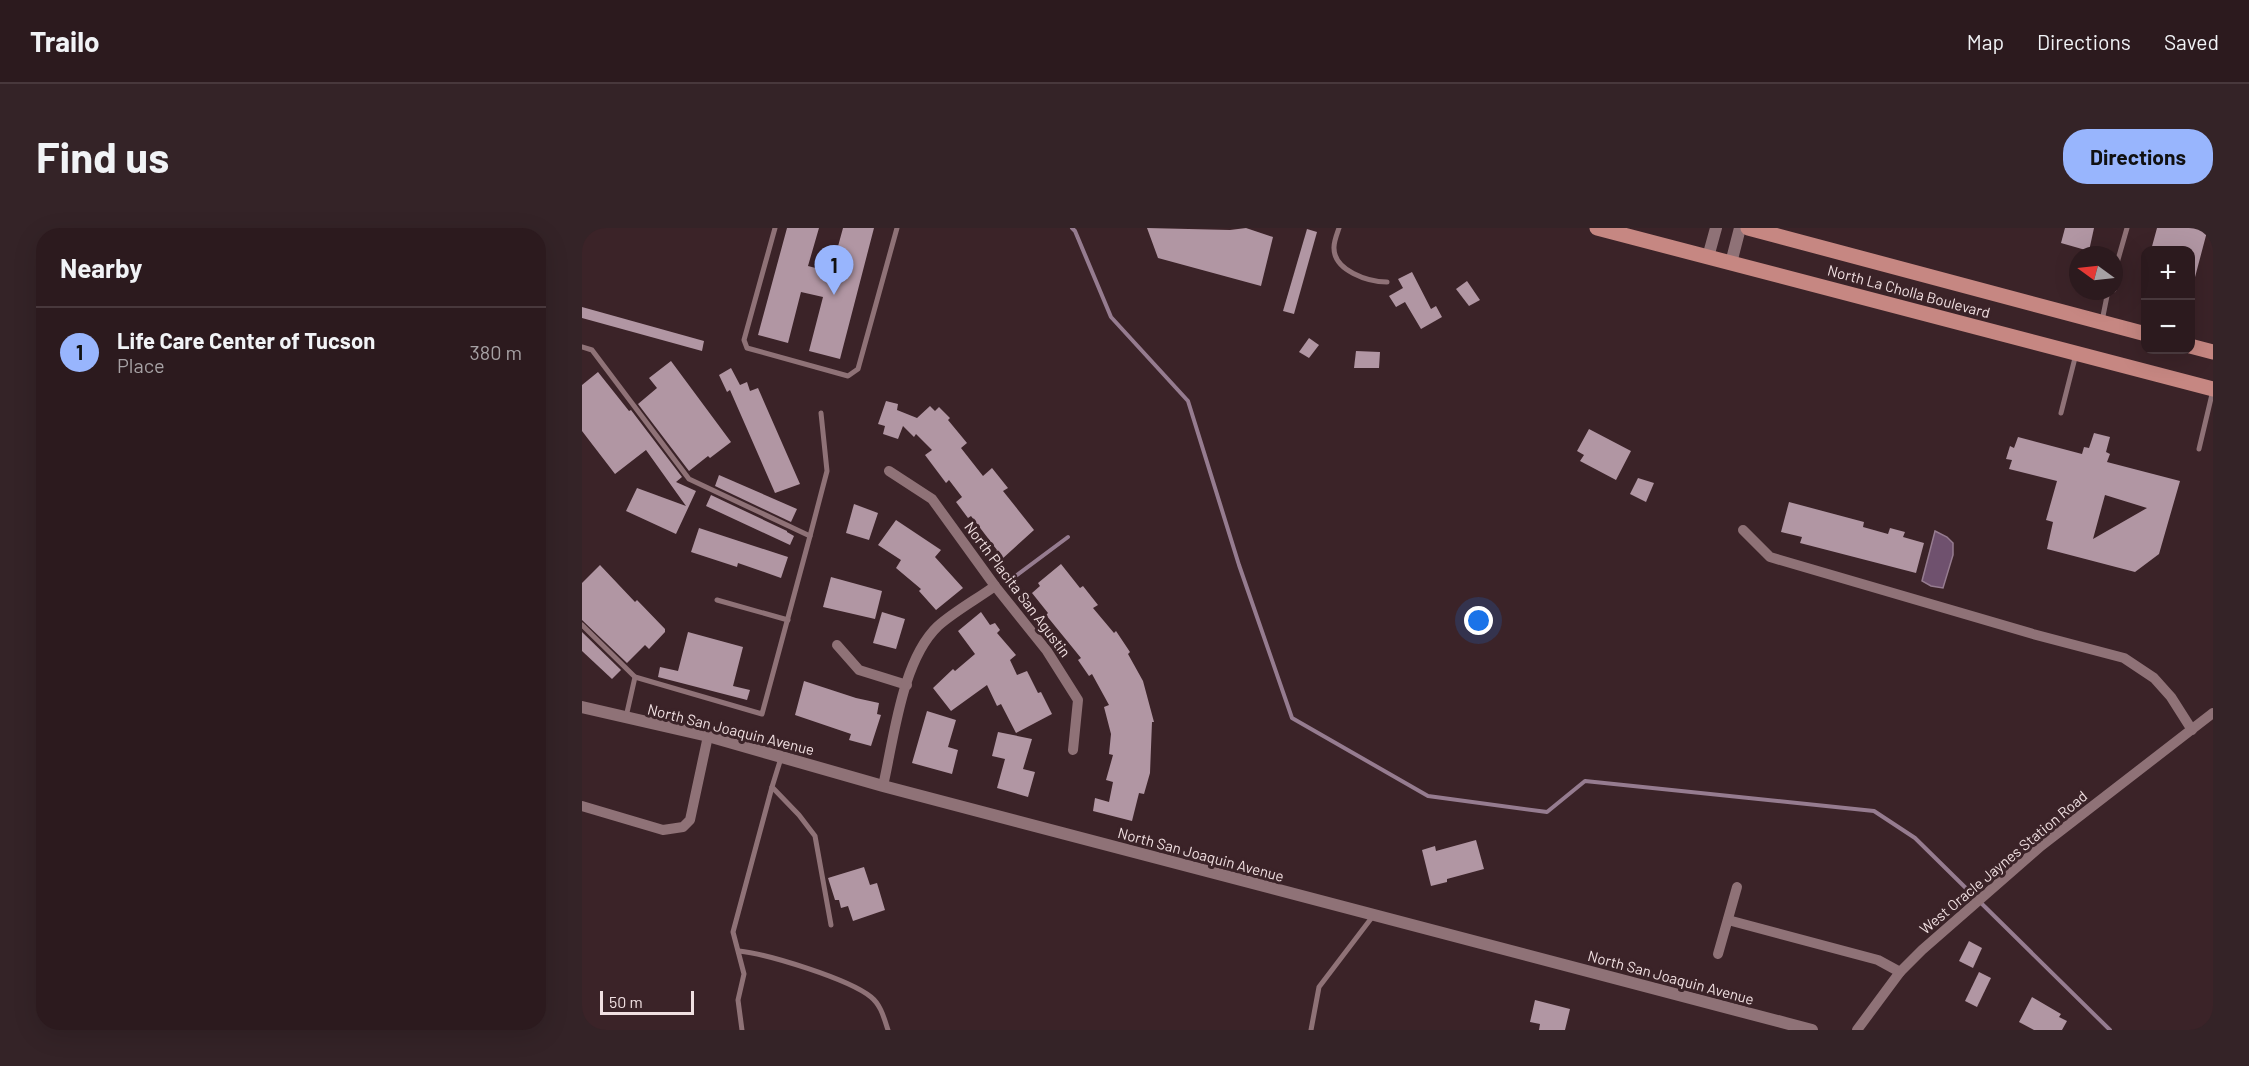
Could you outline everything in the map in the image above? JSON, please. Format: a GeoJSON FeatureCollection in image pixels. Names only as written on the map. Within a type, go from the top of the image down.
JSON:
{"type":"FeatureCollection","features":[{"type":"Feature","properties":{"kind":"main road","name":"North La Cholla Boulevard"},"geometry":{"type":"LineString","coordinates":[[1597,228],[2213,390]]}},
{"type":"Feature","properties":{"kind":"main road","name":"North La Cholla Boulevard"},"geometry":{"type":"LineString","coordinates":[[1748,228],[2141,333]]}},
{"type":"Feature","properties":{"kind":"main road"},"geometry":{"type":"LineString","coordinates":[[2195,347],[2213,352]]}},
{"type":"Feature","properties":{"kind":"street"},"geometry":{"type":"LineString","coordinates":[[1708,257],[1716,228]]}},
{"type":"Feature","properties":{"kind":"street"},"geometry":{"type":"LineString","coordinates":[[1731,263],[1740,228]]}},
{"type":"Feature","properties":{"kind":"street","name":"North Placita San Agustin"},"geometry":{"type":"LineString","coordinates":[[889,471],[932,499],[995,586],[1047,651],[1078,700],[1073,750]]}},
{"type":"Feature","properties":{"kind":"street"},"geometry":{"type":"LineString","coordinates":[[1743,530],[1770,557],[2033,634],[2124,658],[2154,678],[2171,697],[2192,730]]}},
{"type":"Feature","properties":{"kind":"street"},"geometry":{"type":"LineString","coordinates":[[883,786],[912,666],[923,644],[939,626],[995,586]]}},
{"type":"Feature","properties":{"kind":"street"},"geometry":{"type":"LineString","coordinates":[[837,645],[859,669],[907,685]]}},
{"type":"Feature","properties":{"kind":"street","name":"North San Joaquin Avenue"},"geometry":{"type":"LineString","coordinates":[[582,707],[708,736],[883,786],[1812,1030]]}},
{"type":"Feature","properties":{"kind":"street","name":"West Oracle Jaynes Station Road"},"geometry":{"type":"LineString","coordinates":[[1857,1030],[1900,972],[1922,950],[2041,846],[2213,713]]}},
{"type":"Feature","properties":{"kind":"street"},"geometry":{"type":"LineString","coordinates":[[582,806],[663,830],[683,827],[690,820],[708,736]]}},
{"type":"Feature","properties":{"kind":"street"},"geometry":{"type":"LineString","coordinates":[[1718,954],[1737,887]]}},
{"type":"Feature","properties":{"kind":"street"},"geometry":{"type":"LineString","coordinates":[[1728,920],[1878,960],[1900,972]]}},
{"type":"Feature","properties":{"kind":"lane"},"geometry":{"type":"LineString","coordinates":[[775,228],[744,340],[747,348],[848,376],[858,369],[897,228]]}},
{"type":"Feature","properties":{"kind":"lane"},"geometry":{"type":"LineString","coordinates":[[1339,228],[1334,247],[1335,256],[1341,264],[1356,275],[1378,282],[1387,282]]}},
{"type":"Feature","properties":{"kind":"lane"},"geometry":{"type":"LineString","coordinates":[[2122,246],[2127,228]]}},
{"type":"Feature","properties":{"kind":"lane"},"geometry":{"type":"LineString","coordinates":[[2101,322],[2108,300]]}},
{"type":"Feature","properties":{"kind":"lane"},"geometry":{"type":"LineString","coordinates":[[582,348],[592,350],[688,479],[810,536]]}},
{"type":"Feature","properties":{"kind":"lane"},"geometry":{"type":"LineString","coordinates":[[2061,413],[2077,354]]}},
{"type":"Feature","properties":{"kind":"lane"},"geometry":{"type":"LineString","coordinates":[[2199,449],[2213,390]]}},
{"type":"Feature","properties":{"kind":"lane"},"geometry":{"type":"LineString","coordinates":[[582,625],[635,677],[762,714],[827,471],[821,413]]}},
{"type":"Feature","properties":{"kind":"lane"},"geometry":{"type":"LineString","coordinates":[[717,600],[788,620]]}},
{"type":"Feature","properties":{"kind":"lane"},"geometry":{"type":"LineString","coordinates":[[625,718],[635,677]]}},
{"type":"Feature","properties":{"kind":"lane"},"geometry":{"type":"LineString","coordinates":[[742,1030],[738,1000],[744,974],[733,932],[781,757]]}},
{"type":"Feature","properties":{"kind":"lane"},"geometry":{"type":"LineString","coordinates":[[772,787],[799,815],[815,836],[831,926]]}},
{"type":"Feature","properties":{"kind":"lane"},"geometry":{"type":"LineString","coordinates":[[1311,1030],[1319,987],[1374,915]]}},
{"type":"Feature","properties":{"kind":"lane"},"geometry":{"type":"LineString","coordinates":[[739,951],[759,954],[833,978],[863,992],[878,1005],[888,1030]]}},
{"type":"Feature","properties":{"kind":"shaded area"},"geometry":{"type":"Polygon","coordinates":[[[1935,531],[1953,543],[1953,555],[1943,588],[1931,586],[1922,581],[1935,531]]]}},
{"type":"Feature","properties":{"kind":"building"},"geometry":{"type":"Polygon","coordinates":[[[787,228],[819,228],[808,266],[831,272],[843,228],[874,228],[840,359],[809,351],[823,297],[801,292],[788,343],[758,335],[787,228]]]}},
{"type":"Feature","properties":{"kind":"building"},"geometry":{"type":"Polygon","coordinates":[[[1147,228],[1230,230],[1246,228],[1273,237],[1261,286],[1158,258],[1147,228]]]}},
{"type":"Feature","properties":{"kind":"building"},"geometry":{"type":"Polygon","coordinates":[[[2065,228],[2094,228],[2090,246],[2072,246],[2061,243],[2065,228]]]}},
{"type":"Feature","properties":{"kind":"building"},"geometry":{"type":"Polygon","coordinates":[[[2157,228],[2208,228],[2195,277],[2195,246],[2152,246],[2157,228]]]}},
{"type":"Feature","properties":{"kind":"building"},"geometry":{"type":"Polygon","coordinates":[[[1307,229],[1317,232],[1294,314],[1283,311],[1307,229]]]}},
{"type":"Feature","properties":{"kind":"building"},"geometry":{"type":"Polygon","coordinates":[[[1412,272],[1431,309],[1436,306],[1442,317],[1421,329],[1405,302],[1396,307],[1389,296],[1403,288],[1398,279],[1412,272]]]}},
{"type":"Feature","properties":{"kind":"building"},"geometry":{"type":"Polygon","coordinates":[[[1467,281],[1480,300],[1469,306],[1456,289],[1467,281]]]}},
{"type":"Feature","properties":{"kind":"building"},"geometry":{"type":"Polygon","coordinates":[[[582,307],[704,341],[702,351],[582,318],[582,307]]]}},
{"type":"Feature","properties":{"kind":"building"},"geometry":{"type":"Polygon","coordinates":[[[1309,338],[1319,345],[1309,358],[1299,352],[1309,338]]]}},
{"type":"Feature","properties":{"kind":"building"},"geometry":{"type":"Polygon","coordinates":[[[1356,351],[1380,352],[1379,368],[1354,368],[1356,351]]]}},
{"type":"Feature","properties":{"kind":"building"},"geometry":{"type":"Polygon","coordinates":[[[671,361],[731,442],[689,471],[638,404],[657,388],[649,378],[671,361]]]}},
{"type":"Feature","properties":{"kind":"building"},"geometry":{"type":"Polygon","coordinates":[[[731,368],[740,385],[747,382],[750,391],[758,388],[800,484],[775,493],[730,390],[727,392],[719,375],[731,368]]]}},
{"type":"Feature","properties":{"kind":"building"},"geometry":{"type":"Polygon","coordinates":[[[598,372],[629,411],[631,410],[682,477],[676,482],[696,491],[676,534],[626,511],[637,488],[686,506],[646,450],[615,474],[582,431],[582,385],[598,372]]]}},
{"type":"Feature","properties":{"kind":"building"},"geometry":{"type":"Polygon","coordinates":[[[886,401],[898,404],[897,410],[917,418],[930,406],[935,411],[939,407],[950,418],[948,420],[967,443],[961,448],[983,476],[992,468],[1008,488],[1003,491],[1034,530],[1001,560],[995,553],[997,550],[971,516],[968,518],[956,502],[962,497],[949,480],[946,483],[925,455],[932,450],[916,434],[914,437],[903,426],[898,439],[883,434],[885,426],[878,424],[886,401]]]}},
{"type":"Feature","properties":{"kind":"building"},"geometry":{"type":"Polygon","coordinates":[[[1589,429],[1631,451],[1616,480],[1580,461],[1584,455],[1577,451],[1589,429]]]}},
{"type":"Feature","properties":{"kind":"building"},"geometry":{"type":"Polygon","coordinates":[[[2094,433],[2110,437],[2106,452],[2110,454],[2107,462],[2180,481],[2159,554],[2135,572],[2047,549],[2053,522],[2046,520],[2057,481],[2009,469],[2012,460],[2006,459],[2010,446],[2014,448],[2018,437],[2082,454],[2084,447],[2089,448],[2094,433]],[[2105,495],[2093,539],[2147,508],[2105,495]]]}},
{"type":"Feature","properties":{"kind":"building"},"geometry":{"type":"Polygon","coordinates":[[[719,475],[797,509],[791,522],[715,486],[719,475]]]}},
{"type":"Feature","properties":{"kind":"building"},"geometry":{"type":"Polygon","coordinates":[[[1638,478],[1654,483],[1646,502],[1630,494],[1638,478]]]}},
{"type":"Feature","properties":{"kind":"building"},"geometry":{"type":"Polygon","coordinates":[[[711,495],[787,531],[794,536],[790,545],[706,506],[711,495]]]}},
{"type":"Feature","properties":{"kind":"building"},"geometry":{"type":"Polygon","coordinates":[[[1789,502],[1864,522],[1863,527],[1888,534],[1890,528],[1905,532],[1903,537],[1924,543],[1916,573],[1800,543],[1802,537],[1781,532],[1789,502]]]}},
{"type":"Feature","properties":{"kind":"building"},"geometry":{"type":"Polygon","coordinates":[[[854,504],[878,513],[869,540],[846,533],[854,504]]]}},
{"type":"Feature","properties":{"kind":"building"},"geometry":{"type":"Polygon","coordinates":[[[896,520],[941,550],[935,557],[963,588],[936,610],[919,591],[921,589],[896,568],[901,560],[878,545],[896,520]]]}},
{"type":"Feature","properties":{"kind":"building"},"geometry":{"type":"Polygon","coordinates":[[[699,528],[788,557],[781,578],[738,563],[737,567],[691,552],[699,528]]]}},
{"type":"Feature","properties":{"kind":"building"},"geometry":{"type":"Polygon","coordinates":[[[1061,564],[1080,588],[1083,586],[1098,605],[1093,608],[1114,633],[1116,631],[1130,652],[1128,654],[1143,681],[1154,722],[1152,722],[1150,773],[1144,794],[1139,793],[1132,821],[1093,811],[1095,798],[1109,802],[1113,782],[1106,780],[1113,755],[1109,754],[1111,734],[1104,707],[1109,705],[1092,674],[1089,676],[1078,660],[1081,658],[1046,615],[1048,613],[1032,593],[1040,586],[1038,583],[1061,564]]]}},
{"type":"Feature","properties":{"kind":"building"},"geometry":{"type":"Polygon","coordinates":[[[600,565],[635,602],[637,600],[665,629],[665,632],[649,649],[645,645],[627,663],[582,620],[582,583],[600,565]]]}},
{"type":"Feature","properties":{"kind":"building"},"geometry":{"type":"Polygon","coordinates":[[[831,577],[882,591],[875,619],[823,607],[831,577]]]}},
{"type":"Feature","properties":{"kind":"building"},"geometry":{"type":"Polygon","coordinates":[[[882,612],[905,619],[896,649],[873,643],[882,612]]]}},
{"type":"Feature","properties":{"kind":"building"},"geometry":{"type":"Polygon","coordinates":[[[981,612],[990,625],[995,623],[1000,630],[997,633],[1016,655],[1010,660],[1017,675],[1027,671],[1052,714],[1016,733],[1001,704],[997,706],[987,685],[951,711],[933,688],[953,669],[955,671],[975,654],[958,631],[981,612]]]}},
{"type":"Feature","properties":{"kind":"building"},"geometry":{"type":"Polygon","coordinates":[[[582,632],[621,670],[612,679],[582,651],[582,632]]]}},
{"type":"Feature","properties":{"kind":"building"},"geometry":{"type":"Polygon","coordinates":[[[688,632],[743,647],[733,686],[750,690],[747,700],[658,677],[660,667],[678,671],[688,632]]]}},
{"type":"Feature","properties":{"kind":"building"},"geometry":{"type":"Polygon","coordinates":[[[804,681],[879,703],[877,714],[881,715],[871,746],[849,740],[851,734],[795,715],[804,681]]]}},
{"type":"Feature","properties":{"kind":"building"},"geometry":{"type":"Polygon","coordinates":[[[927,711],[956,720],[948,747],[958,750],[952,774],[912,763],[927,711]]]}},
{"type":"Feature","properties":{"kind":"building"},"geometry":{"type":"Polygon","coordinates":[[[998,732],[1032,739],[1023,769],[1035,772],[1028,797],[997,788],[1005,759],[992,756],[998,732]]]}},
{"type":"Feature","properties":{"kind":"building"},"geometry":{"type":"Polygon","coordinates":[[[1476,840],[1484,869],[1431,886],[1422,850],[1435,846],[1436,851],[1476,840]]]}},
{"type":"Feature","properties":{"kind":"building"},"geometry":{"type":"Polygon","coordinates":[[[864,867],[870,885],[877,883],[885,910],[853,921],[848,906],[841,908],[839,900],[835,900],[828,878],[864,867]]]}},
{"type":"Feature","properties":{"kind":"building"},"geometry":{"type":"Polygon","coordinates":[[[1969,941],[1982,948],[1973,968],[1959,961],[1969,941]]]}},
{"type":"Feature","properties":{"kind":"building"},"geometry":{"type":"Polygon","coordinates":[[[1979,972],[1991,978],[1977,1007],[1965,1001],[1979,972]]]}},
{"type":"Feature","properties":{"kind":"building"},"geometry":{"type":"Polygon","coordinates":[[[2032,997],[2061,1014],[2059,1017],[2067,1021],[2062,1030],[2034,1030],[2019,1022],[2032,997]]]}},
{"type":"Feature","properties":{"kind":"building"},"geometry":{"type":"Polygon","coordinates":[[[1535,1000],[1570,1009],[1565,1030],[1539,1030],[1540,1024],[1530,1022],[1535,1000]]]}},
{"type":"Feature","properties":{"kind":"waterway"},"geometry":{"type":"LineString","coordinates":[[1072,228],[1111,317],[1188,401],[1239,565],[1292,718],[1428,796],[1547,812],[1585,781],[1874,811],[1915,838],[2110,1030]]}},
{"type":"Feature","properties":{"kind":"waterway"},"geometry":{"type":"LineString","coordinates":[[1009,581],[1068,537]]}},
{"type":"Feature","properties":{"kind":"place","name":"Life Care Center of Tucson"},"geometry":{"type":"Point","coordinates":[834,295]}}]}
